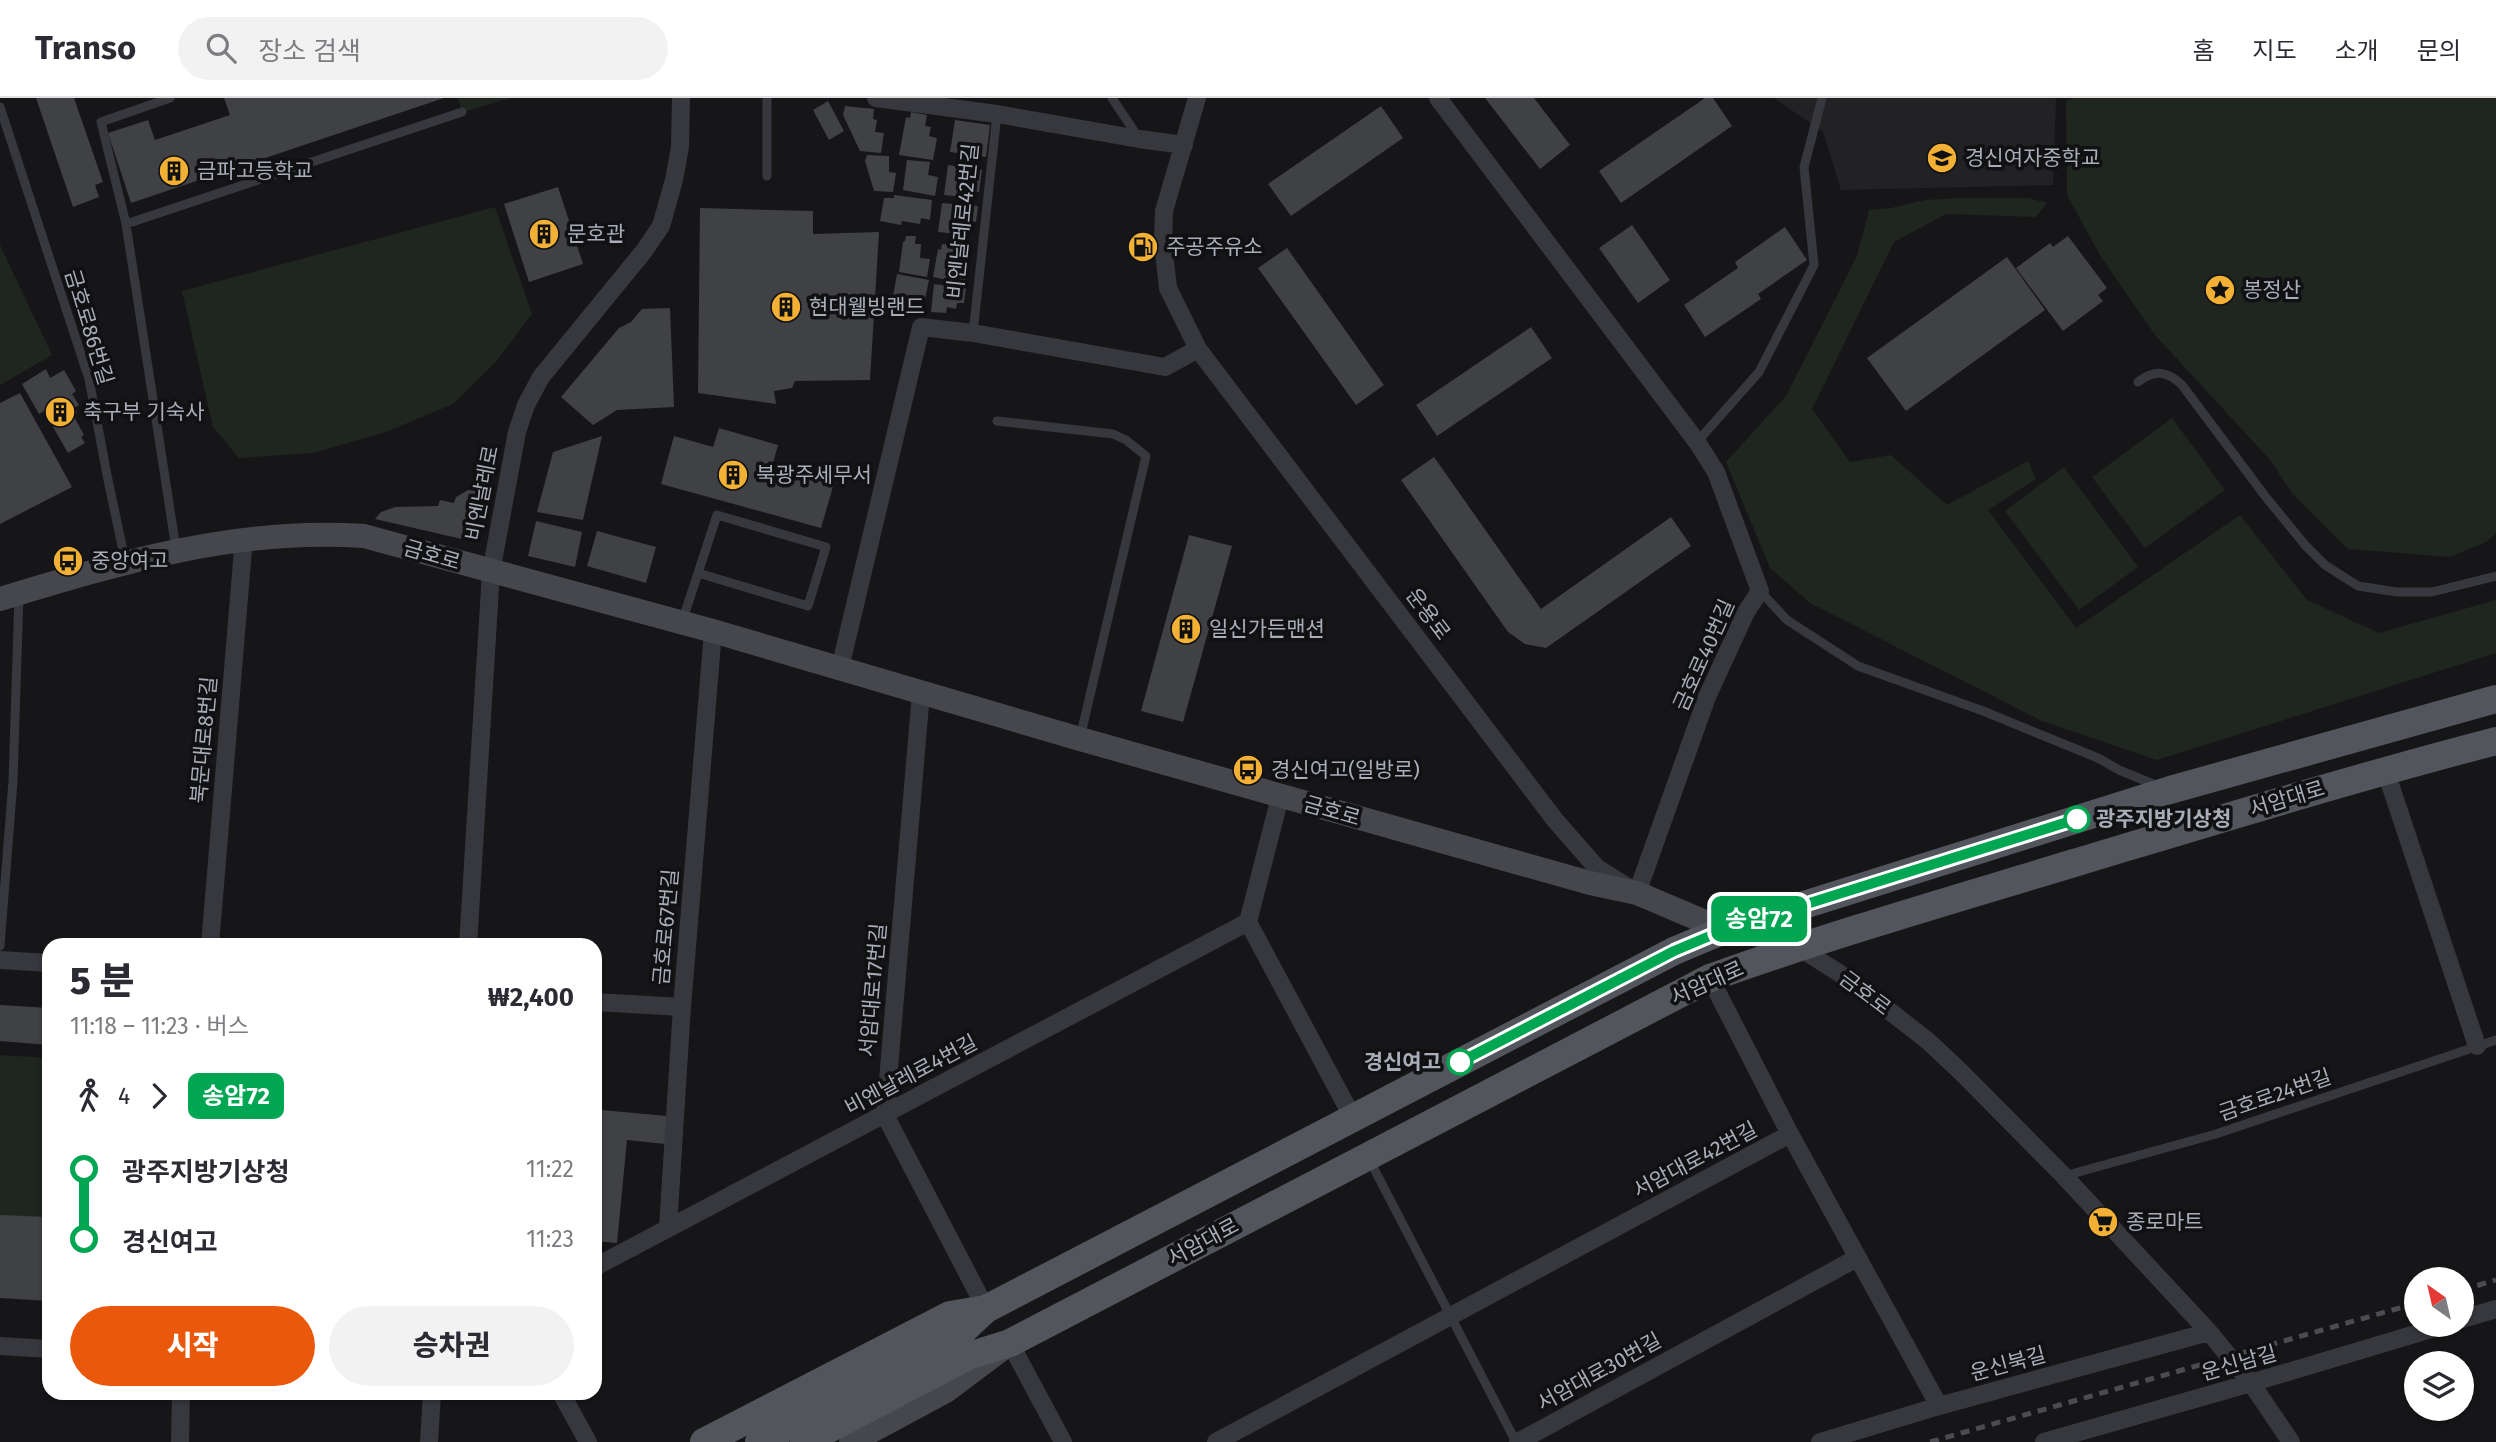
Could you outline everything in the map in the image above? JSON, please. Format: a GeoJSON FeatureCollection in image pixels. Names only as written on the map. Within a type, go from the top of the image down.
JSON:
{"type":"FeatureCollection","features":[{"type":"Feature","properties":{"kind":"main road","name":"서암대로"},"geometry":{"type":"LineString","coordinates":[[962,1346],[985,1309],[1674,951],[1724,930],[2169,790],[2496,699]]}},
{"type":"Feature","properties":{"kind":"main road","name":"서암대로"},"geometry":{"type":"LineString","coordinates":[[962,1346],[1010,1343],[1710,978],[1798,947],[2385,769],[2496,741]]}},
{"type":"Feature","properties":{"kind":"main road"},"geometry":{"type":"LineString","coordinates":[[704,1442],[950,1315],[985,1309]]}},
{"type":"Feature","properties":{"kind":"main road"},"geometry":{"type":"LineString","coordinates":[[759,1442],[962,1346]]}},
{"type":"Feature","properties":{"kind":"main road"},"geometry":{"type":"LineString","coordinates":[[804,1442],[962,1346]]}},
{"type":"Feature","properties":{"kind":"street","name":"비엔날레로"},"geometry":{"type":"LineString","coordinates":[[468,938],[491,572],[512,457],[526,405],[554,359],[637,260],[661,226],[680,147],[681,98]]}},
{"type":"Feature","properties":{"kind":"street"},"geometry":{"type":"LineString","coordinates":[[880,98],[977,104],[997,114],[1184,145]]}},
{"type":"Feature","properties":{"kind":"street","name":"운용로"},"geometry":{"type":"LineString","coordinates":[[1197,98],[1164,211],[1163,244],[1168,288],[1198,349],[1555,820],[1597,868],[1637,892]]}},
{"type":"Feature","properties":{"kind":"street","name":"금호로40번길"},"geometry":{"type":"LineString","coordinates":[[1437,98],[1697,442],[1716,472],[1760,591],[1746,612],[1707,697],[1637,892]]}},
{"type":"Feature","properties":{"kind":"street"},"geometry":{"type":"LineString","coordinates":[[840,668],[921,327],[973,333],[1165,368],[1198,349]]}},
{"type":"Feature","properties":{"kind":"street","name":"금호로"},"geometry":{"type":"LineString","coordinates":[[10,596],[126,562],[244,538],[336,534],[364,536],[713,631],[1080,739],[1590,883],[1637,892],[1724,930],[1798,947],[1847,978],[1928,1041],[1998,1107],[2209,1332],[2251,1384],[2291,1442]]}},
{"type":"Feature","properties":{"kind":"street","name":"북문대로8번길"},"geometry":{"type":"LineString","coordinates":[[211,938],[244,538]]}},
{"type":"Feature","properties":{"kind":"street","name":"금호로67번길"},"geometry":{"type":"LineString","coordinates":[[668,1227],[682,1007],[713,631]]}},
{"type":"Feature","properties":{"kind":"street","name":"서암대로17번길"},"geometry":{"type":"LineString","coordinates":[[886,1115],[921,693]]}},
{"type":"Feature","properties":{"kind":"street"},"geometry":{"type":"LineString","coordinates":[[2385,769],[2477,1046]]}},
{"type":"Feature","properties":{"kind":"street","name":"금호로"},"geometry":{"type":"LineString","coordinates":[[1248,922],[1280,796]]}},
{"type":"Feature","properties":{"kind":"street"},"geometry":{"type":"LineString","coordinates":[[1248,922],[1353,1118]]}},
{"type":"Feature","properties":{"kind":"street","name":"비엔날레로4번길"},"geometry":{"type":"LineString","coordinates":[[602,1263],[1248,922]]}},
{"type":"Feature","properties":{"kind":"street"},"geometry":{"type":"LineString","coordinates":[[0,960],[42,963]]}},
{"type":"Feature","properties":{"kind":"street","name":"서암대로42번길"},"geometry":{"type":"LineString","coordinates":[[1710,978],[1790,1135],[1939,1406]]}},
{"type":"Feature","properties":{"kind":"street"},"geometry":{"type":"LineString","coordinates":[[602,1002],[682,1007]]}},
{"type":"Feature","properties":{"kind":"street"},"geometry":{"type":"LineString","coordinates":[[886,1115],[985,1309]]}},
{"type":"Feature","properties":{"kind":"street","name":"서암대로42번길"},"geometry":{"type":"LineString","coordinates":[[1451,1317],[1790,1135]]}},
{"type":"Feature","properties":{"kind":"street","name":"서암대로30번길"},"geometry":{"type":"LineString","coordinates":[[1517,1442],[1857,1258]]}},
{"type":"Feature","properties":{"kind":"street"},"geometry":{"type":"LineString","coordinates":[[2474,1316],[2496,1309]]}},
{"type":"Feature","properties":{"kind":"street"},"geometry":{"type":"LineString","coordinates":[[1216,1442],[1451,1317]]}},
{"type":"Feature","properties":{"kind":"street","name":"운신북길"},"geometry":{"type":"LineString","coordinates":[[1821,1442],[1939,1406],[2209,1332]]}},
{"type":"Feature","properties":{"kind":"street","name":"운신남길"},"geometry":{"type":"LineString","coordinates":[[2044,1442],[2406,1337]]}},
{"type":"Feature","properties":{"kind":"street"},"geometry":{"type":"LineString","coordinates":[[1010,1343],[1063,1442]]}},
{"type":"Feature","properties":{"kind":"street","name":"서암대로"},"geometry":{"type":"LineString","coordinates":[[851,1442],[946,1391],[1010,1343]]}},
{"type":"Feature","properties":{"kind":"street"},"geometry":{"type":"LineString","coordinates":[[0,1346],[42,1349]]}},
{"type":"Feature","properties":{"kind":"street"},"geometry":{"type":"LineString","coordinates":[[180,1442],[181,1400]]}},
{"type":"Feature","properties":{"kind":"street"},"geometry":{"type":"LineString","coordinates":[[429,1442],[432,1400]]}},
{"type":"Feature","properties":{"kind":"street"},"geometry":{"type":"LineString","coordinates":[[565,1400],[588,1442]]}},
{"type":"Feature","properties":{"kind":"lane"},"geometry":{"type":"LineString","coordinates":[[170,98],[101,122],[126,224],[176,551]]}},
{"type":"Feature","properties":{"kind":"lane"},"geometry":{"type":"LineString","coordinates":[[767,98],[767,176]]}},
{"type":"Feature","properties":{"kind":"lane"},"geometry":{"type":"LineString","coordinates":[[1112,98],[1139,139]]}},
{"type":"Feature","properties":{"kind":"lane"},"geometry":{"type":"LineString","coordinates":[[1697,442],[1759,372],[1814,265],[1804,167],[1822,98]]}},
{"type":"Feature","properties":{"kind":"lane","name":"금호로86번길"},"geometry":{"type":"LineString","coordinates":[[0,107],[89,379],[126,562]]}},
{"type":"Feature","properties":{"kind":"lane"},"geometry":{"type":"LineString","coordinates":[[126,224],[462,112]]}},
{"type":"Feature","properties":{"kind":"lane","name":"비엔날레로42번길"},"geometry":{"type":"LineString","coordinates":[[973,333],[997,114]]}},
{"type":"Feature","properties":{"kind":"lane"},"geometry":{"type":"LineString","coordinates":[[2138,382],[2156,372],[2171,375],[2177,380],[2305,545],[2325,565],[2358,586],[2397,592],[2432,592],[2496,576]]}},
{"type":"Feature","properties":{"kind":"lane"},"geometry":{"type":"LineString","coordinates":[[997,421],[1113,434],[1126,440],[1146,456],[1080,739]]}},
{"type":"Feature","properties":{"kind":"lane"},"geometry":{"type":"LineString","coordinates":[[682,624],[698,573],[717,515],[826,547],[808,606],[698,573]]}},
{"type":"Feature","properties":{"kind":"lane"},"geometry":{"type":"LineString","coordinates":[[1760,591],[1787,620],[1858,666],[2008,722],[2169,790]]}},
{"type":"Feature","properties":{"kind":"lane","name":"금호로"},"geometry":{"type":"LineString","coordinates":[[0,946],[13,781],[10,596]]}},
{"type":"Feature","properties":{"kind":"lane","name":"금호로24번길"},"geometry":{"type":"LineString","coordinates":[[2064,1176],[2216,1134],[2496,1040]]}},
{"type":"Feature","properties":{"kind":"lane","name":"서암대로30번길"},"geometry":{"type":"LineString","coordinates":[[1368,1156],[1517,1442]]}},
{"type":"Feature","properties":{"kind":"shaded area"},"geometry":{"type":"Polygon","coordinates":[[[458,98],[511,98],[462,112],[458,98]]]}},
{"type":"Feature","properties":{"kind":"shaded area","name":"경신여자중학교"},"geometry":{"type":"Polygon","coordinates":[[[1774,98],[2056,98],[2053,185],[1841,190],[1823,132],[1774,98]]]}},
{"type":"Feature","properties":{"kind":"shaded area"},"geometry":{"type":"Polygon","coordinates":[[[2075,98],[2496,98],[2496,534],[2486,542],[2450,557],[2348,549],[2291,492],[2271,461],[2155,335],[2101,257],[2067,195],[2066,101],[2075,98]]]}},
{"type":"Feature","properties":{"kind":"shaded area"},"geometry":{"type":"Polygon","coordinates":[[[2028,198],[2047,203],[2036,217],[1946,214],[1894,242],[1812,409],[1850,462],[1891,455],[1947,505],[2028,461],[2036,479],[1988,510],[2076,628],[2240,515],[2307,600],[2379,633],[2496,600],[2496,653],[2157,760],[2042,721],[1810,603],[1770,568],[1726,462],[1786,396],[1857,256],[1869,210],[1925,200],[2028,198]]]}},
{"type":"Feature","properties":{"kind":"shaded area"},"geometry":{"type":"Polygon","coordinates":[[[495,207],[532,314],[495,363],[453,404],[386,432],[313,453],[239,458],[213,427],[182,291],[495,207]]]}},
{"type":"Feature","properties":{"kind":"shaded area"},"geometry":{"type":"Polygon","coordinates":[[[0,245],[52,355],[0,385],[0,245]]]}},
{"type":"Feature","properties":{"kind":"shaded area"},"geometry":{"type":"Polygon","coordinates":[[[2172,418],[2225,490],[2145,548],[2092,477],[2172,418]]]}},
{"type":"Feature","properties":{"kind":"shaded area"},"geometry":{"type":"Polygon","coordinates":[[[2064,467],[2138,567],[2079,610],[2005,511],[2064,467]]]}},
{"type":"Feature","properties":{"kind":"shaded area"},"geometry":{"type":"Polygon","coordinates":[[[0,1055],[42,1058],[42,1228],[0,1225],[0,1055]]]}},
{"type":"Feature","properties":{"kind":"building"},"geometry":{"type":"Polygon","coordinates":[[[36,98],[74,98],[103,182],[95,185],[99,197],[73,207],[36,98]]]}},
{"type":"Feature","properties":{"kind":"building","name":"금파고등학교"},"geometry":{"type":"Polygon","coordinates":[[[224,98],[444,98],[131,203],[108,133],[148,120],[155,140],[230,115],[224,98]]]}},
{"type":"Feature","properties":{"kind":"building"},"geometry":{"type":"Polygon","coordinates":[[[1485,98],[1534,98],[1570,145],[1540,169],[1485,98]]]}},
{"type":"Feature","properties":{"kind":"building"},"geometry":{"type":"Polygon","coordinates":[[[1705,98],[1713,98],[1732,126],[1621,203],[1599,171],[1705,98]]]}},
{"type":"Feature","properties":{"kind":"building"},"geometry":{"type":"Polygon","coordinates":[[[828,101],[844,131],[829,140],[813,110],[828,101]]]}},
{"type":"Feature","properties":{"kind":"building"},"geometry":{"type":"Polygon","coordinates":[[[845,106],[874,109],[873,119],[877,120],[875,132],[884,133],[881,153],[860,151],[843,115],[845,106]]]}},
{"type":"Feature","properties":{"kind":"building"},"geometry":{"type":"Polygon","coordinates":[[[1381,106],[1403,138],[1291,216],[1268,184],[1381,106]]]}},
{"type":"Feature","properties":{"kind":"building"},"geometry":{"type":"Polygon","coordinates":[[[911,112],[927,115],[925,126],[931,127],[929,136],[937,138],[933,160],[899,155],[906,117],[910,118],[911,112]]]}},
{"type":"Feature","properties":{"kind":"building"},"geometry":{"type":"Polygon","coordinates":[[[955,120],[990,125],[986,157],[950,152],[955,120]]]}},
{"type":"Feature","properties":{"kind":"building"},"geometry":{"type":"Polygon","coordinates":[[[867,155],[889,156],[889,172],[896,173],[893,192],[874,191],[865,161],[867,155]]]}},
{"type":"Feature","properties":{"kind":"building"},"geometry":{"type":"Polygon","coordinates":[[[907,160],[930,162],[928,175],[938,177],[935,196],[903,190],[907,160]]]}},
{"type":"Feature","properties":{"kind":"building"},"geometry":{"type":"Polygon","coordinates":[[[948,165],[982,170],[979,192],[963,190],[963,197],[944,195],[948,165]]]}},
{"type":"Feature","properties":{"kind":"building","name":"문호관"},"geometry":{"type":"Polygon","coordinates":[[[558,187],[583,264],[529,282],[504,204],[558,187]]]}},
{"type":"Feature","properties":{"kind":"building"},"geometry":{"type":"Polygon","coordinates":[[[894,195],[932,200],[930,220],[921,218],[920,224],[902,221],[901,225],[880,221],[884,198],[894,198],[894,195]]]}},
{"type":"Feature","properties":{"kind":"building"},"geometry":{"type":"Polygon","coordinates":[[[942,203],[978,206],[976,222],[970,221],[969,228],[961,227],[959,234],[938,232],[942,203]]]}},
{"type":"Feature","properties":{"kind":"building","name":"현대웰빙랜드"},"geometry":{"type":"Polygon","coordinates":[[[700,208],[813,211],[813,234],[879,232],[870,380],[795,381],[792,388],[774,391],[776,404],[698,393],[700,208]]]}},
{"type":"Feature","properties":{"kind":"building"},"geometry":{"type":"Polygon","coordinates":[[[1632,225],[1670,280],[1638,303],[1599,248],[1632,225]]]}},
{"type":"Feature","properties":{"kind":"building"},"geometry":{"type":"Polygon","coordinates":[[[1785,227],[1807,260],[1758,294],[1761,299],[1705,337],[1684,305],[1738,268],[1735,262],[1785,227]]]}},
{"type":"Feature","properties":{"kind":"building"},"geometry":{"type":"Polygon","coordinates":[[[906,236],[916,236],[915,244],[921,244],[920,258],[930,259],[927,277],[899,272],[906,236]]]}},
{"type":"Feature","properties":{"kind":"building"},"geometry":{"type":"Polygon","coordinates":[[[2068,236],[2107,288],[2098,295],[2103,301],[2063,331],[2016,268],[2050,243],[2053,247],[2068,236]]]}},
{"type":"Feature","properties":{"kind":"building"},"geometry":{"type":"Polygon","coordinates":[[[942,244],[954,245],[955,262],[968,264],[965,284],[933,277],[938,249],[941,250],[942,244]]]}},
{"type":"Feature","properties":{"kind":"building"},"geometry":{"type":"Polygon","coordinates":[[[1287,248],[1384,385],[1356,405],[1258,268],[1287,248]]]}},
{"type":"Feature","properties":{"kind":"building"},"geometry":{"type":"Polygon","coordinates":[[[2007,257],[2045,310],[1906,411],[1867,358],[2007,257]]]}},
{"type":"Feature","properties":{"kind":"building"},"geometry":{"type":"Polygon","coordinates":[[[897,274],[929,280],[925,299],[919,298],[917,303],[908,301],[907,306],[892,302],[897,274]]]}},
{"type":"Feature","properties":{"kind":"building"},"geometry":{"type":"Polygon","coordinates":[[[934,284],[966,288],[964,303],[957,303],[956,309],[947,307],[946,313],[931,312],[934,284]]]}},
{"type":"Feature","properties":{"kind":"building"},"geometry":{"type":"Polygon","coordinates":[[[670,308],[674,407],[617,410],[593,425],[561,397],[619,328],[631,322],[642,309],[670,308]]]}},
{"type":"Feature","properties":{"kind":"building"},"geometry":{"type":"Polygon","coordinates":[[[1531,327],[1552,358],[1437,436],[1416,405],[1531,327]]]}},
{"type":"Feature","properties":{"kind":"building","name":"축구부 기숙사"},"geometry":{"type":"Polygon","coordinates":[[[46,369],[50,378],[64,370],[76,391],[72,394],[79,405],[74,408],[77,412],[73,415],[84,435],[81,437],[85,443],[68,453],[44,411],[39,414],[22,384],[46,369]]]}},
{"type":"Feature","properties":{"kind":"building"},"geometry":{"type":"Polygon","coordinates":[[[20,393],[72,487],[0,524],[0,403],[20,393]]]}},
{"type":"Feature","properties":{"kind":"building","name":"북광주세무서"},"geometry":{"type":"Polygon","coordinates":[[[719,428],[778,445],[772,467],[834,483],[821,528],[661,484],[674,436],[713,447],[719,428]]]}},
{"type":"Feature","properties":{"kind":"building"},"geometry":{"type":"Polygon","coordinates":[[[602,436],[583,520],[537,512],[553,452],[602,436]]]}},
{"type":"Feature","properties":{"kind":"building"},"geometry":{"type":"Polygon","coordinates":[[[1434,457],[1541,609],[1671,517],[1691,546],[1546,648],[1525,644],[1508,632],[1401,480],[1434,457]]]}},
{"type":"Feature","properties":{"kind":"building"},"geometry":{"type":"Polygon","coordinates":[[[468,490],[483,492],[480,529],[466,540],[375,519],[381,512],[395,507],[438,506],[440,500],[454,503],[456,497],[468,490]]]}},
{"type":"Feature","properties":{"kind":"building"},"geometry":{"type":"Polygon","coordinates":[[[536,521],[582,532],[575,567],[528,556],[536,521]]]}},
{"type":"Feature","properties":{"kind":"building"},"geometry":{"type":"Polygon","coordinates":[[[597,531],[656,547],[646,583],[587,566],[597,531]]]}},
{"type":"Feature","properties":{"kind":"building","name":"일신가든맨션"},"geometry":{"type":"Polygon","coordinates":[[[1189,535],[1232,546],[1183,722],[1141,711],[1189,535]]]}},
{"type":"Feature","properties":{"kind":"building"},"geometry":{"type":"Polygon","coordinates":[[[0,1005],[42,1008],[42,1044],[0,1041],[0,1005]]]}},
{"type":"Feature","properties":{"kind":"building"},"geometry":{"type":"Polygon","coordinates":[[[602,1110],[667,1116],[665,1144],[627,1140],[617,1243],[602,1242],[602,1110]]]}},
{"type":"Feature","properties":{"kind":"building"},"geometry":{"type":"Polygon","coordinates":[[[0,1215],[42,1217],[42,1301],[0,1298],[0,1215]]]}},
{"type":"Feature","properties":{"kind":"railway"},"geometry":{"type":"LineString","coordinates":[[2474,1286],[2496,1280]]}},
{"type":"Feature","properties":{"kind":"railway"},"geometry":{"type":"LineString","coordinates":[[1930,1442],[2404,1307]]}},
{"type":"Feature","properties":{"kind":"bus line","name":"송암72"},"geometry":{"type":"LineString","coordinates":[[1460,1062],[1674,951],[1724,930],[2077,819]]}},
{"type":"Feature","properties":{"kind":"place","name":"경신여자중학교"},"geometry":{"type":"Point","coordinates":[1942,158]}},
{"type":"Feature","properties":{"kind":"place","name":"금파고등학교"},"geometry":{"type":"Point","coordinates":[174,171]}},
{"type":"Feature","properties":{"kind":"place","name":"문호관"},"geometry":{"type":"Point","coordinates":[544,234]}},
{"type":"Feature","properties":{"kind":"place","name":"주공주유소"},"geometry":{"type":"Point","coordinates":[1143,247]}},
{"type":"Feature","properties":{"kind":"place","name":"봉정산"},"geometry":{"type":"Point","coordinates":[2220,290]}},
{"type":"Feature","properties":{"kind":"place","name":"현대웰빙랜드"},"geometry":{"type":"Point","coordinates":[786,307]}},
{"type":"Feature","properties":{"kind":"place","name":"축구부 기숙사"},"geometry":{"type":"Point","coordinates":[60,412]}},
{"type":"Feature","properties":{"kind":"place","name":"북광주세무서"},"geometry":{"type":"Point","coordinates":[733,475]}},
{"type":"Feature","properties":{"kind":"place","name":"중앙여고"},"geometry":{"type":"Point","coordinates":[68,561]}},
{"type":"Feature","properties":{"kind":"place","name":"일신가든맨션"},"geometry":{"type":"Point","coordinates":[1186,629]}},
{"type":"Feature","properties":{"kind":"place","name":"경신여고(일방로)"},"geometry":{"type":"Point","coordinates":[1248,770]}},
{"type":"Feature","properties":{"kind":"place","name":"광주지방기상청"},"geometry":{"type":"Point","coordinates":[2077,819]}},
{"type":"Feature","properties":{"kind":"place","name":"경신여고"},"geometry":{"type":"Point","coordinates":[1460,1062]}},
{"type":"Feature","properties":{"kind":"place","name":"종로마트"},"geometry":{"type":"Point","coordinates":[2103,1222]}}]}
